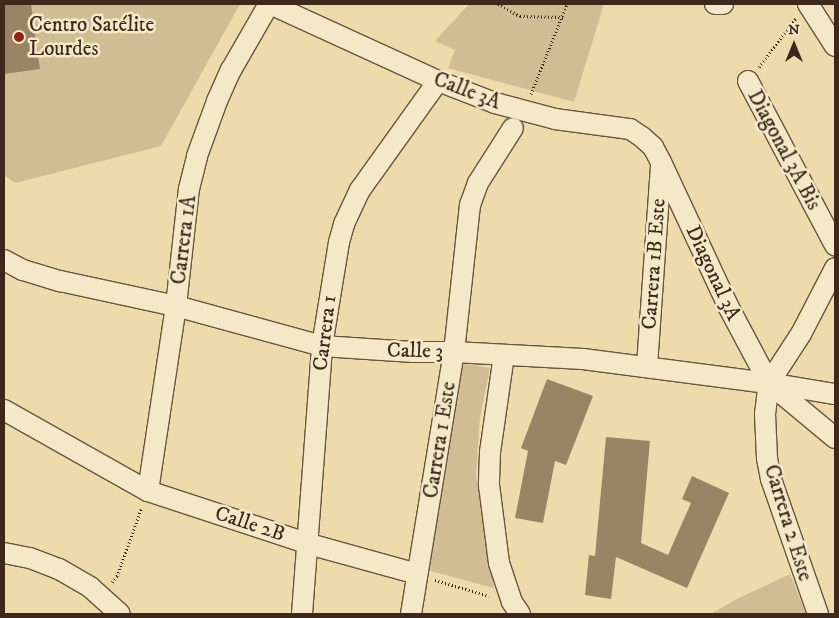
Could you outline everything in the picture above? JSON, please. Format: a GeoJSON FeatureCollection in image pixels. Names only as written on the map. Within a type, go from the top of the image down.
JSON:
{"type":"FeatureCollection","features":[{"type":"Feature","properties":{"kind":"street","name":"Calle 3A"},"geometry":{"type":"LineString","coordinates":[[270,4],[519,120],[630,128],[649,141],[661,162]]}},
{"type":"Feature","properties":{"kind":"street","name":"Carrera 1A"},"geometry":{"type":"LineString","coordinates":[[148,491],[176,306],[185,211],[198,156],[217,101],[270,4]]}},
{"type":"Feature","properties":{"kind":"street"},"geometry":{"type":"LineString","coordinates":[[715,4],[723,4]]}},
{"type":"Feature","properties":{"kind":"street"},"geometry":{"type":"LineString","coordinates":[[805,8],[835,46]]}},
{"type":"Feature","properties":{"kind":"street","name":"Carrera 1"},"geometry":{"type":"LineString","coordinates":[[302,614],[309,544],[322,346],[334,260],[351,207],[370,174],[438,81]]}},
{"type":"Feature","properties":{"kind":"street","name":"Diagonal 3A Bis"},"geometry":{"type":"LineString","coordinates":[[748,81],[835,245]]}},
{"type":"Feature","properties":{"kind":"street","name":"Carrera 1 Este"},"geometry":{"type":"LineString","coordinates":[[411,614],[454,352],[470,205],[478,183],[519,120]]}},
{"type":"Feature","properties":{"kind":"street","name":"Carrera 1B Este"},"geometry":{"type":"LineString","coordinates":[[647,366],[661,162]]}},
{"type":"Feature","properties":{"kind":"street","name":"Diagonal 3A"},"geometry":{"type":"LineString","coordinates":[[661,162],[728,306],[769,383]]}},
{"type":"Feature","properties":{"kind":"street","name":"Calle 3"},"geometry":{"type":"LineString","coordinates":[[4,260],[23,270],[60,281],[176,306],[322,346],[405,352],[454,352],[583,359],[647,366],[835,394]]}},
{"type":"Feature","properties":{"kind":"street","name":"Carrera 2 Este"},"geometry":{"type":"LineString","coordinates":[[818,614],[771,479],[765,436],[769,383],[805,327],[835,268]]}},
{"type":"Feature","properties":{"kind":"street"},"geometry":{"type":"LineString","coordinates":[[504,355],[490,452],[489,485],[498,564],[516,608]]}},
{"type":"Feature","properties":{"kind":"street"},"geometry":{"type":"LineString","coordinates":[[769,383],[835,438]]}},
{"type":"Feature","properties":{"kind":"street","name":"Calle 2B"},"geometry":{"type":"LineString","coordinates":[[4,410],[148,491],[309,544],[417,574]]}},
{"type":"Feature","properties":{"kind":"street"},"geometry":{"type":"LineString","coordinates":[[4,553],[30,558],[59,569],[100,596],[120,614]]}},
{"type":"Feature","properties":{"kind":"path"},"geometry":{"type":"LineString","coordinates":[[498,4],[520,16],[562,17]]}},
{"type":"Feature","properties":{"kind":"path"},"geometry":{"type":"LineString","coordinates":[[519,120],[567,4]]}},
{"type":"Feature","properties":{"kind":"path"},"geometry":{"type":"LineString","coordinates":[[748,81],[805,8]]}},
{"type":"Feature","properties":{"kind":"path"},"geometry":{"type":"LineString","coordinates":[[100,596],[117,576],[148,491]]}},
{"type":"Feature","properties":{"kind":"path"},"geometry":{"type":"LineString","coordinates":[[417,574],[516,608]]}},
{"type":"Feature","properties":{"kind":"shaded area"},"geometry":{"type":"Polygon","coordinates":[[[4,4],[240,4],[161,146],[15,183],[4,175],[4,4]]]}},
{"type":"Feature","properties":{"kind":"shaded area"},"geometry":{"type":"Polygon","coordinates":[[[469,4],[604,4],[574,102],[448,68],[455,50],[435,41],[469,4]]]}},
{"type":"Feature","properties":{"kind":"shaded area"},"geometry":{"type":"Polygon","coordinates":[[[460,363],[490,368],[480,417],[476,475],[494,588],[427,570],[460,363]]]}},
{"type":"Feature","properties":{"kind":"shaded area"},"geometry":{"type":"Polygon","coordinates":[[[790,574],[806,614],[710,614],[737,599],[790,574]]]}},
{"type":"Feature","properties":{"kind":"building","name":"Centro Satélite Lourdes"},"geometry":{"type":"Polygon","coordinates":[[[4,4],[31,4],[40,69],[4,74],[4,4]]]}},
{"type":"Feature","properties":{"kind":"building"},"geometry":{"type":"Polygon","coordinates":[[[547,379],[593,396],[566,465],[555,461],[543,523],[515,518],[528,451],[521,448],[547,379]]]}},
{"type":"Feature","properties":{"kind":"building"},"geometry":{"type":"Polygon","coordinates":[[[606,437],[650,441],[641,543],[668,555],[691,503],[682,499],[692,476],[729,493],[687,588],[616,557],[611,599],[585,595],[589,555],[595,556],[606,437]]]}},
{"type":"Feature","properties":{"kind":"place","name":"Centro Satélite Lourdes"},"geometry":{"type":"Point","coordinates":[19,37]}}]}
